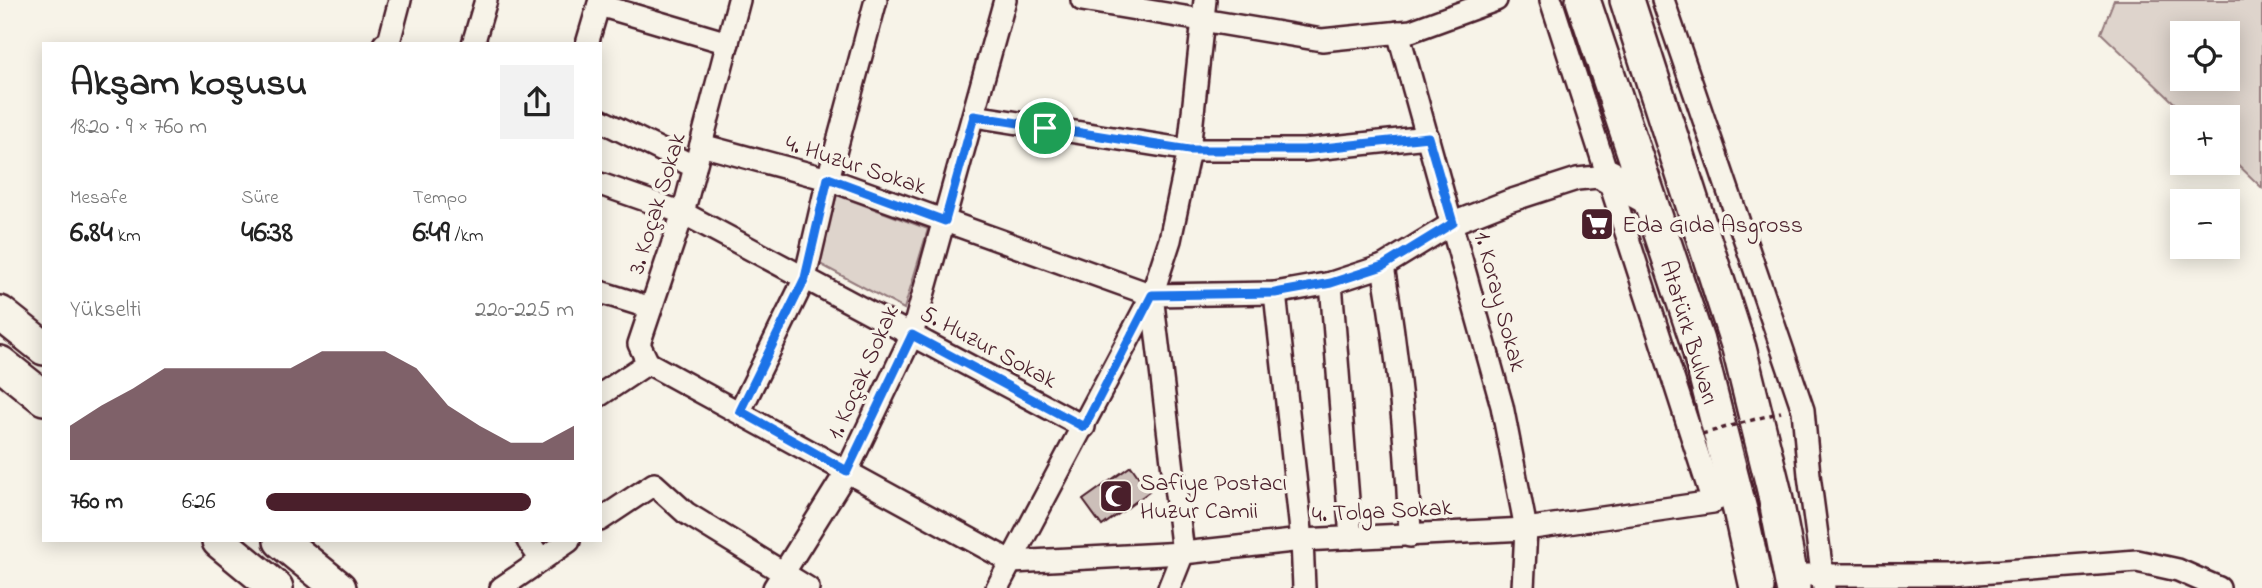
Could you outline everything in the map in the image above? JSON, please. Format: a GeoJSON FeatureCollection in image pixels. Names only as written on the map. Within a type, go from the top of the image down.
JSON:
{"type":"FeatureCollection","features":[{"type":"Feature","properties":{"kind":"main road","name":"Atatürk Bulvarı"},"geometry":{"type":"LineString","coordinates":[[1583,0],[1696,341],[1726,506],[1757,588]]}},
{"type":"Feature","properties":{"kind":"main road","name":"Atatürk Bulvarı"},"geometry":{"type":"LineString","coordinates":[[1627,0],[1739,348],[1774,491],[1807,582]]}},
{"type":"Feature","properties":{"kind":"main road"},"geometry":{"type":"LineString","coordinates":[[1608,176],[1647,197]]}},
{"type":"Feature","properties":{"kind":"main road"},"geometry":{"type":"LineString","coordinates":[[0,313],[42,346]]}},
{"type":"Feature","properties":{"kind":"main road"},"geometry":{"type":"LineString","coordinates":[[0,363],[42,396]]}},
{"type":"Feature","properties":{"kind":"main road"},"geometry":{"type":"LineString","coordinates":[[220,542],[276,588]]}},
{"type":"Feature","properties":{"kind":"main road"},"geometry":{"type":"LineString","coordinates":[[282,542],[339,588]]}},
{"type":"Feature","properties":{"kind":"street"},"geometry":{"type":"LineString","coordinates":[[389,42],[400,0]]}},
{"type":"Feature","properties":{"kind":"street"},"geometry":{"type":"LineString","coordinates":[[474,42],[486,0]]}},
{"type":"Feature","properties":{"kind":"street","name":"3. Koçak Sokak"},"geometry":{"type":"LineString","coordinates":[[648,363],[639,344],[683,213],[739,0]]}},
{"type":"Feature","properties":{"kind":"street"},"geometry":{"type":"LineString","coordinates":[[740,411],[805,278],[828,178],[876,0]]}},
{"type":"Feature","properties":{"kind":"street","name":"1. Koçak Sokak"},"geometry":{"type":"LineString","coordinates":[[779,580],[847,471],[912,335],[1005,0]]}},
{"type":"Feature","properties":{"kind":"street"},"geometry":{"type":"LineString","coordinates":[[1082,0],[1204,10],[1322,40],[1411,31],[1496,0]]}},
{"type":"Feature","properties":{"kind":"street"},"geometry":{"type":"LineString","coordinates":[[1551,0],[1608,176],[1726,506]]}},
{"type":"Feature","properties":{"kind":"street"},"geometry":{"type":"LineString","coordinates":[[1663,0],[1803,410],[1807,582],[1952,575],[2049,579],[2137,561],[2179,570],[2219,588]]}},
{"type":"Feature","properties":{"kind":"street"},"geometry":{"type":"LineString","coordinates":[[588,42],[600,2],[728,43]]}},
{"type":"Feature","properties":{"kind":"street"},"geometry":{"type":"LineString","coordinates":[[997,588],[1152,295],[1170,240],[1189,150],[1204,10]]}},
{"type":"Feature","properties":{"kind":"street","name":"1. Koray Sokak"},"geometry":{"type":"LineString","coordinates":[[1398,32],[1502,406],[1526,529],[1523,588]]}},
{"type":"Feature","properties":{"kind":"street"},"geometry":{"type":"LineString","coordinates":[[974,116],[1189,150],[1304,150],[1428,137]]}},
{"type":"Feature","properties":{"kind":"street"},"geometry":{"type":"LineString","coordinates":[[602,121],[695,167]]}},
{"type":"Feature","properties":{"kind":"street","name":"4. Huzur Sokak"},"geometry":{"type":"LineString","coordinates":[[701,145],[828,178],[1152,295]]}},
{"type":"Feature","properties":{"kind":"street"},"geometry":{"type":"LineString","coordinates":[[1152,295],[1275,293],[1331,283],[1383,266],[1453,223],[1509,201],[1577,179],[1608,176]]}},
{"type":"Feature","properties":{"kind":"street","name":"5. Huzur Sokak"},"geometry":{"type":"LineString","coordinates":[[602,185],[683,213],[1084,427]]}},
{"type":"Feature","properties":{"kind":"street"},"geometry":{"type":"LineString","coordinates":[[1383,266],[1403,403],[1410,536]]}},
{"type":"Feature","properties":{"kind":"street"},"geometry":{"type":"LineString","coordinates":[[1331,283],[1351,538]]}},
{"type":"Feature","properties":{"kind":"street"},"geometry":{"type":"LineString","coordinates":[[602,293],[651,308]]}},
{"type":"Feature","properties":{"kind":"street"},"geometry":{"type":"LineString","coordinates":[[1275,293],[1302,540],[1304,588]]}},
{"type":"Feature","properties":{"kind":"street"},"geometry":{"type":"LineString","coordinates":[[1152,295],[1183,553],[1169,588]]}},
{"type":"Feature","properties":{"kind":"street"},"geometry":{"type":"LineString","coordinates":[[602,394],[648,363],[1012,562]]}},
{"type":"Feature","properties":{"kind":"street"},"geometry":{"type":"LineString","coordinates":[[602,519],[654,484],[686,513],[779,580],[808,588]]}},
{"type":"Feature","properties":{"kind":"street","name":"4. Tolga Sokak"},"geometry":{"type":"LineString","coordinates":[[1012,562],[1183,553],[1302,540],[1526,529],[1726,506]]}},
{"type":"Feature","properties":{"kind":"street"},"geometry":{"type":"LineString","coordinates":[[529,542],[541,559]]}},
{"type":"Feature","properties":{"kind":"street"},"geometry":{"type":"LineString","coordinates":[[500,588],[567,542]]}},
{"type":"Feature","properties":{"kind":"path"},"geometry":{"type":"LineString","coordinates":[[1702,434],[1781,412]]}},
{"type":"Feature","properties":{"kind":"shaded area"},"geometry":{"type":"Polygon","coordinates":[[[2114,0],[2262,0],[2262,188],[2240,167],[2240,105],[2176,105],[2101,33],[2114,0]]]}},
{"type":"Feature","properties":{"kind":"shaded area"},"geometry":{"type":"Polygon","coordinates":[[[837,195],[928,229],[904,309],[818,263],[837,195]]]}},
{"type":"Feature","properties":{"kind":"building","name":"Safiye Postacı Huzur Camii"},"geometry":{"type":"Polygon","coordinates":[[[1131,466],[1149,492],[1102,526],[1083,500],[1131,466]]]}},
{"type":"Feature","properties":{"kind":"place","name":"Eda Gıda Asgross"},"geometry":{"type":"Point","coordinates":[1597,224]}},
{"type":"Feature","properties":{"kind":"place","name":"Safiye Postacı Huzur Camii"},"geometry":{"type":"Point","coordinates":[1116,496]}},
{"type":"Feature","properties":{"kind":"route"},"geometry":{"type":"LineString","coordinates":[[974,116],[1045,128],[1189,150],[1304,150],[1428,137],[1453,223],[1383,266],[1331,283],[1275,293],[1152,295],[1084,427],[912,335],[847,471],[740,411],[805,278],[828,178],[945,221],[974,116]]}}]}
